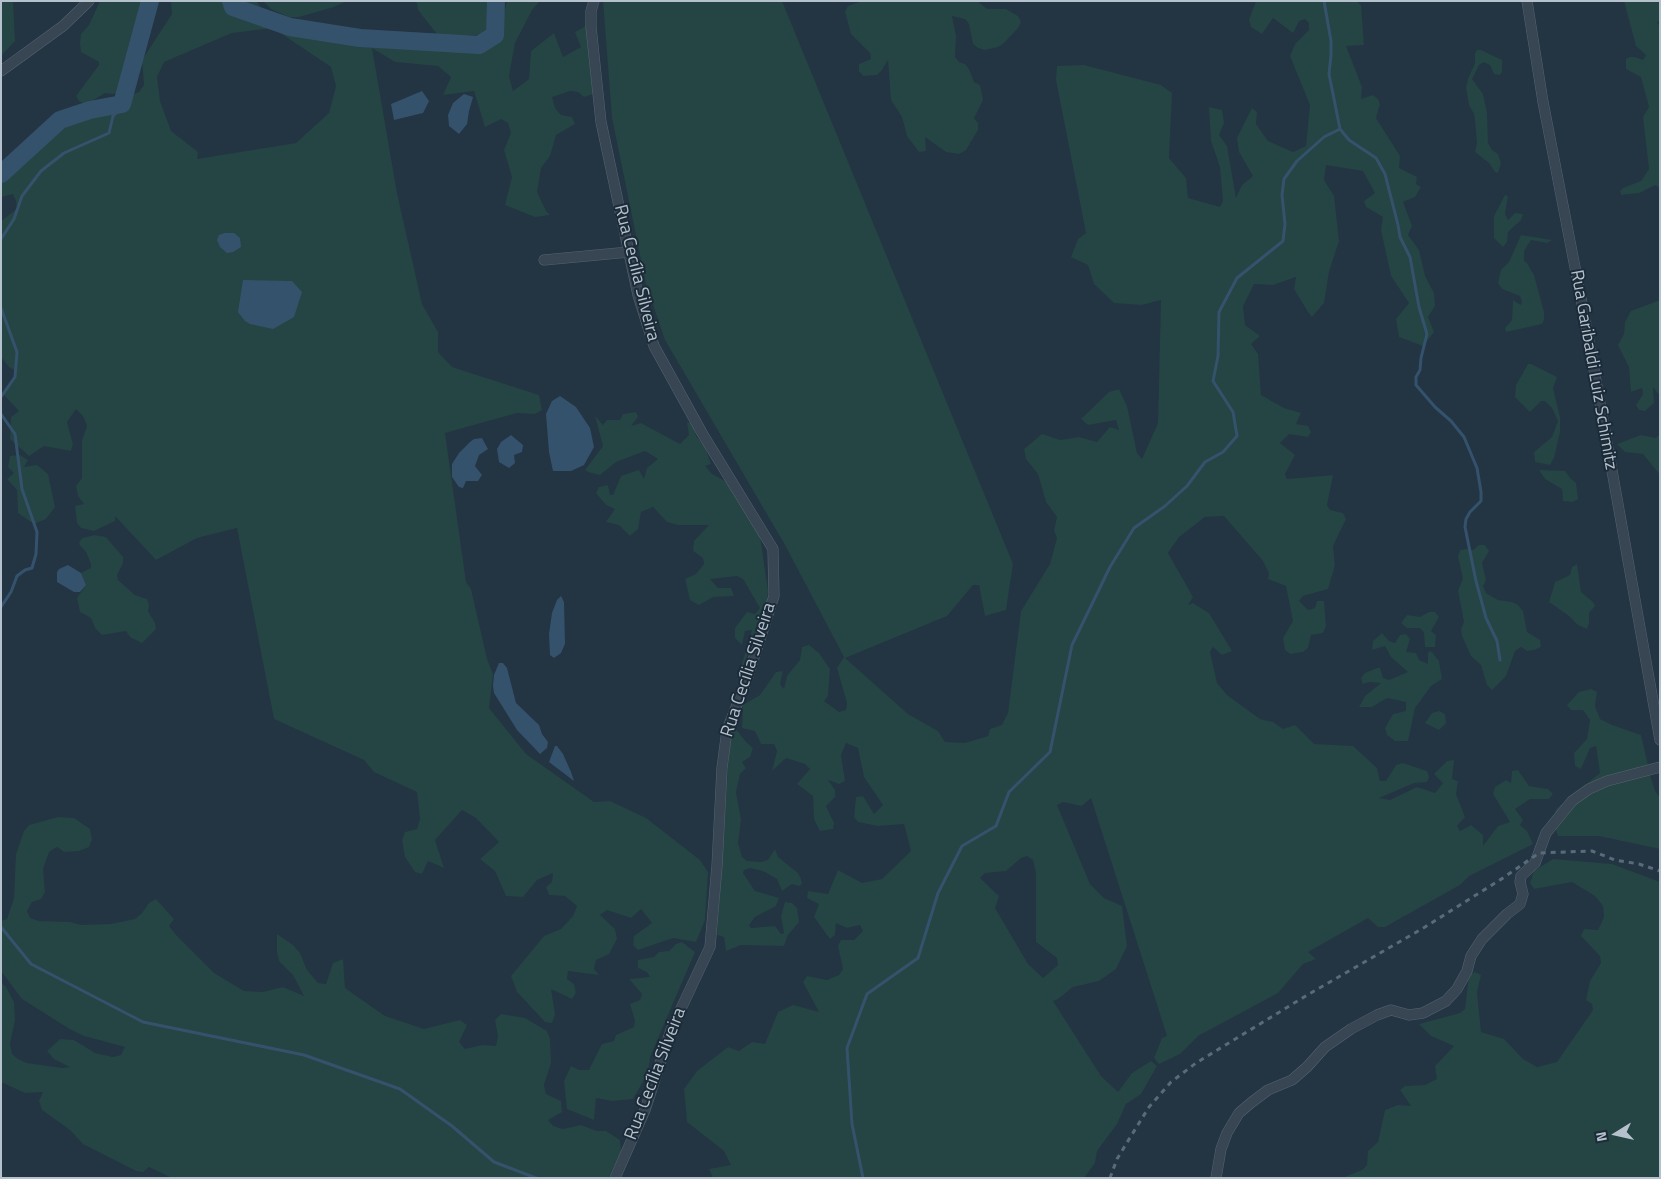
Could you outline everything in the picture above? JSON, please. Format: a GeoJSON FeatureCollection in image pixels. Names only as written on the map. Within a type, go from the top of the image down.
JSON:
{"type":"FeatureCollection","features":[{"type":"Feature","properties":{"kind":"street"},"geometry":{"type":"LineString","coordinates":[[1,72],[63,26],[89,1]]}},
{"type":"Feature","properties":{"kind":"street","name":"Rua Cecília Silveira"},"geometry":{"type":"LineString","coordinates":[[594,1],[591,11],[591,26],[601,122],[638,295],[654,346],[702,432],[773,549],[774,596],[746,682],[727,730],[722,768],[717,866],[710,948],[671,1030],[645,1110],[615,1178]]}},
{"type":"Feature","properties":{"kind":"street","name":"Rua Garibaldi Luiz Schimitz"},"geometry":{"type":"LineString","coordinates":[[1527,1],[1543,102],[1660,740]]}},
{"type":"Feature","properties":{"kind":"street"},"geometry":{"type":"LineString","coordinates":[[544,260],[628,252]]}},
{"type":"Feature","properties":{"kind":"street"},"geometry":{"type":"LineString","coordinates":[[1216,1178],[1221,1150],[1227,1133],[1239,1113],[1252,1102],[1268,1090],[1292,1080],[1325,1047],[1351,1029],[1377,1015],[1391,1010],[1409,1015],[1422,1013],[1446,1001],[1457,989],[1467,971],[1471,956],[1482,939],[1520,904],[1523,894],[1520,882],[1521,876],[1535,863],[1546,833],[1572,801],[1607,781],[1660,767]]}},
{"type":"Feature","properties":{"kind":"green space"},"geometry":{"type":"Polygon","coordinates":[[[1,1],[13,1],[15,41],[1,56],[1,1]]]}},
{"type":"Feature","properties":{"kind":"green space"},"geometry":{"type":"Polygon","coordinates":[[[100,1],[157,1],[151,10],[150,27],[137,61],[135,86],[126,92],[105,93],[85,104],[79,101],[76,96],[99,65],[99,62],[81,52],[81,34],[89,25],[100,1]]]}},
{"type":"Feature","properties":{"kind":"green space"},"geometry":{"type":"Polygon","coordinates":[[[171,1],[256,1],[265,12],[294,23],[322,25],[347,36],[364,31],[422,40],[491,43],[499,36],[507,1],[540,1],[532,10],[515,43],[509,76],[513,91],[529,79],[531,51],[554,33],[563,57],[581,47],[575,32],[586,26],[593,94],[584,97],[578,92],[570,91],[552,97],[555,108],[561,115],[572,117],[575,124],[556,135],[550,156],[541,168],[537,192],[546,211],[550,215],[535,217],[505,205],[512,177],[504,150],[511,133],[508,123],[501,119],[485,127],[474,91],[443,95],[451,77],[438,66],[395,62],[372,48],[397,193],[422,304],[438,332],[438,352],[452,367],[539,395],[542,410],[535,414],[517,413],[445,433],[466,582],[471,589],[487,659],[493,674],[489,708],[526,754],[594,802],[610,801],[646,818],[700,860],[708,872],[705,920],[696,942],[673,938],[638,950],[633,945],[634,936],[652,923],[641,909],[631,918],[607,910],[600,915],[615,929],[617,939],[609,954],[596,960],[594,969],[599,975],[568,971],[567,979],[574,984],[576,993],[572,999],[551,989],[555,1014],[552,1023],[545,1022],[517,992],[511,976],[544,936],[561,929],[573,916],[577,906],[565,896],[549,895],[546,887],[552,882],[553,873],[537,880],[523,897],[506,896],[495,871],[480,859],[499,842],[476,818],[462,810],[435,840],[444,868],[428,861],[422,874],[415,872],[405,857],[402,840],[405,832],[417,829],[420,819],[417,792],[374,772],[364,760],[274,719],[237,528],[197,538],[156,560],[115,516],[115,521],[94,531],[81,528],[77,523],[75,506],[84,504],[78,496],[76,486],[82,478],[82,441],[87,426],[83,416],[76,409],[67,422],[73,444],[71,451],[44,446],[29,456],[10,439],[11,417],[19,411],[2,393],[17,372],[9,367],[1,357],[1,221],[17,209],[13,194],[1,197],[1,176],[30,147],[83,109],[139,92],[144,85],[142,60],[172,14],[171,1]],[[273,28],[232,33],[164,62],[157,77],[160,101],[171,131],[198,152],[197,159],[296,143],[329,113],[336,86],[331,67],[273,28]]]}},
{"type":"Feature","properties":{"kind":"green space"},"geometry":{"type":"Polygon","coordinates":[[[263,1],[347,1],[334,7],[299,17],[289,17],[271,9],[263,1]]]}},
{"type":"Feature","properties":{"kind":"green space"},"geometry":{"type":"Polygon","coordinates":[[[414,1],[493,1],[493,16],[487,32],[449,38],[437,34],[418,10],[417,3],[414,1]]]}},
{"type":"Feature","properties":{"kind":"green space"},"geometry":{"type":"Polygon","coordinates":[[[603,1],[782,1],[1013,564],[1006,610],[985,616],[979,585],[973,585],[947,616],[845,658],[908,714],[938,731],[945,742],[965,743],[988,736],[990,729],[1002,725],[1008,713],[1021,611],[1050,564],[1057,538],[1054,531],[1057,517],[1046,502],[1038,474],[1026,459],[1024,449],[1042,434],[1060,440],[1079,437],[1097,442],[1110,427],[1119,430],[1116,420],[1088,425],[1081,419],[1109,392],[1119,389],[1127,406],[1137,453],[1142,459],[1158,423],[1161,300],[1142,305],[1114,303],[1094,284],[1088,265],[1071,257],[1078,239],[1086,233],[1056,80],[1057,66],[1084,65],[1161,85],[1172,93],[1169,158],[1186,178],[1188,198],[1220,207],[1223,201],[1220,167],[1211,141],[1209,107],[1222,110],[1224,123],[1219,135],[1227,146],[1236,198],[1242,185],[1253,176],[1239,152],[1237,138],[1252,108],[1257,112],[1256,124],[1268,141],[1293,152],[1306,146],[1310,105],[1290,56],[1295,44],[1309,30],[1309,23],[1305,19],[1299,21],[1293,33],[1273,18],[1262,34],[1251,27],[1249,20],[1256,1],[1356,1],[1361,5],[1364,45],[1346,46],[1362,87],[1361,99],[1373,95],[1378,99],[1380,104],[1376,118],[1400,156],[1399,168],[1417,177],[1416,184],[1421,187],[1415,197],[1403,202],[1412,226],[1408,235],[1419,250],[1425,276],[1434,293],[1435,306],[1428,317],[1434,332],[1423,346],[1399,337],[1396,319],[1409,303],[1391,276],[1381,230],[1383,217],[1366,207],[1364,201],[1375,193],[1363,171],[1326,165],[1324,180],[1334,196],[1339,241],[1329,272],[1324,303],[1312,317],[1294,289],[1296,277],[1273,285],[1254,284],[1243,306],[1245,325],[1260,336],[1251,344],[1258,354],[1261,395],[1284,408],[1301,413],[1296,424],[1308,426],[1311,432],[1308,437],[1289,434],[1280,443],[1295,455],[1285,474],[1287,479],[1333,475],[1327,505],[1330,510],[1343,513],[1346,519],[1333,546],[1335,565],[1328,589],[1303,596],[1299,601],[1308,610],[1315,608],[1317,601],[1324,601],[1326,626],[1323,633],[1311,635],[1308,648],[1303,652],[1290,654],[1285,650],[1283,638],[1293,621],[1286,586],[1268,579],[1269,573],[1263,561],[1224,516],[1205,517],[1179,537],[1168,553],[1193,597],[1188,605],[1193,603],[1209,613],[1232,651],[1222,655],[1213,647],[1210,652],[1217,683],[1227,695],[1260,719],[1273,722],[1283,729],[1295,725],[1314,744],[1353,746],[1377,768],[1380,781],[1386,781],[1396,765],[1403,763],[1427,771],[1429,777],[1427,782],[1414,783],[1379,798],[1390,800],[1417,787],[1435,793],[1443,783],[1434,774],[1447,761],[1454,760],[1452,779],[1458,781],[1456,794],[1465,817],[1457,826],[1460,831],[1471,825],[1483,835],[1483,846],[1498,826],[1510,822],[1493,794],[1495,787],[1506,780],[1511,783],[1512,771],[1518,770],[1529,786],[1548,789],[1553,794],[1549,799],[1530,799],[1515,809],[1523,820],[1520,825],[1527,831],[1533,844],[1469,876],[1460,885],[1385,927],[1378,927],[1368,918],[1308,952],[1316,959],[1303,964],[1278,993],[1198,1036],[1180,1054],[1159,1064],[1154,1058],[1162,1038],[1167,1036],[1091,798],[1082,806],[1063,802],[1057,805],[1090,884],[1104,898],[1122,906],[1127,946],[1116,969],[1099,981],[1073,987],[1053,1001],[1101,1076],[1118,1092],[1132,1073],[1151,1061],[1157,1066],[1141,1094],[1126,1104],[1117,1124],[1097,1151],[1095,1163],[1084,1178],[713,1178],[709,1169],[731,1165],[724,1151],[687,1122],[684,1089],[697,1071],[728,1047],[739,1051],[752,1042],[765,1044],[778,1012],[793,1005],[819,1012],[803,982],[807,976],[827,980],[839,975],[843,969],[838,946],[841,940],[854,940],[863,931],[860,925],[847,928],[836,923],[835,935],[830,939],[814,917],[819,904],[807,898],[808,891],[828,894],[838,870],[862,883],[882,879],[911,851],[904,824],[878,826],[858,822],[854,817],[856,797],[863,796],[874,814],[883,805],[864,777],[858,748],[846,743],[841,755],[845,781],[839,784],[828,780],[835,790],[835,797],[826,806],[834,823],[833,829],[820,831],[814,819],[813,796],[797,784],[810,769],[805,764],[786,758],[772,771],[777,751],[774,744],[761,744],[755,731],[742,728],[743,705],[760,695],[776,672],[783,671],[780,684],[784,689],[787,676],[800,660],[802,647],[809,645],[819,653],[830,669],[828,696],[824,701],[839,712],[846,710],[847,703],[837,668],[844,657],[785,545],[665,340],[646,284],[612,118],[603,1]],[[1027,856],[1021,858],[1006,871],[985,873],[980,878],[999,896],[995,908],[1028,964],[1043,978],[1058,965],[1057,958],[1036,942],[1036,873],[1033,860],[1027,856]]]}},
{"type":"Feature","properties":{"kind":"green space"},"geometry":{"type":"Polygon","coordinates":[[[862,1],[977,1],[987,9],[1006,9],[1018,16],[1021,22],[1018,28],[1004,43],[998,47],[985,50],[973,44],[969,24],[965,19],[952,16],[956,36],[955,57],[959,62],[965,64],[974,82],[980,85],[983,100],[974,118],[978,123],[978,130],[966,150],[959,154],[946,152],[925,137],[926,151],[919,152],[907,136],[902,117],[891,100],[888,60],[877,75],[863,76],[859,71],[859,64],[871,59],[870,53],[851,34],[845,12],[848,6],[862,1]]]}},
{"type":"Feature","properties":{"kind":"green space"},"geometry":{"type":"Polygon","coordinates":[[[1624,1],[1660,1],[1660,21],[1657,22],[1660,27],[1660,188],[1655,185],[1639,193],[1621,195],[1620,191],[1623,188],[1641,181],[1649,169],[1643,117],[1649,107],[1641,77],[1626,69],[1626,59],[1635,57],[1643,60],[1646,55],[1636,46],[1624,1]]]}},
{"type":"Feature","properties":{"kind":"green space"},"geometry":{"type":"Polygon","coordinates":[[[1477,50],[1502,60],[1502,72],[1500,75],[1494,74],[1490,65],[1484,62],[1479,65],[1472,79],[1483,94],[1487,113],[1488,143],[1492,150],[1498,154],[1501,163],[1498,173],[1475,152],[1477,143],[1475,121],[1474,114],[1469,105],[1466,88],[1475,63],[1475,53],[1477,50]]]}},
{"type":"Feature","properties":{"kind":"green space"},"geometry":{"type":"Polygon","coordinates":[[[1505,195],[1508,196],[1505,214],[1508,220],[1515,213],[1523,214],[1521,220],[1508,232],[1507,242],[1503,247],[1494,238],[1494,216],[1505,195]]]}},
{"type":"Feature","properties":{"kind":"green space"},"geometry":{"type":"Polygon","coordinates":[[[1521,235],[1552,240],[1547,243],[1531,240],[1524,251],[1524,261],[1534,275],[1544,312],[1544,320],[1542,324],[1506,332],[1505,328],[1512,320],[1513,300],[1521,305],[1522,302],[1520,296],[1502,289],[1498,283],[1501,270],[1509,262],[1521,235]]]}},
{"type":"Feature","properties":{"kind":"green space"},"geometry":{"type":"Polygon","coordinates":[[[1660,300],[1660,396],[1653,387],[1654,403],[1645,411],[1639,410],[1636,405],[1643,394],[1642,388],[1631,392],[1629,367],[1618,345],[1624,334],[1625,322],[1631,311],[1660,300]]]}},
{"type":"Feature","properties":{"kind":"green space"},"geometry":{"type":"Polygon","coordinates":[[[1528,364],[1557,377],[1553,388],[1560,417],[1560,432],[1554,458],[1550,465],[1535,462],[1534,452],[1552,437],[1558,421],[1552,408],[1545,401],[1541,401],[1530,412],[1515,397],[1516,385],[1528,364]]]}},
{"type":"Feature","properties":{"kind":"green space"},"geometry":{"type":"Polygon","coordinates":[[[636,412],[638,417],[631,426],[641,423],[680,444],[689,435],[687,422],[692,423],[696,436],[705,447],[711,464],[705,466],[712,474],[727,482],[760,536],[768,591],[766,609],[736,684],[752,630],[745,631],[742,645],[735,638],[735,628],[747,612],[755,614],[760,608],[743,579],[737,576],[710,579],[718,588],[731,588],[734,596],[713,597],[699,605],[690,600],[685,579],[696,574],[704,564],[703,558],[693,551],[694,541],[709,525],[678,525],[667,522],[653,507],[641,512],[638,529],[630,536],[619,525],[606,522],[615,509],[606,505],[596,493],[599,487],[608,485],[610,495],[613,495],[621,476],[639,470],[644,479],[647,468],[658,459],[645,451],[616,462],[600,475],[585,470],[603,446],[595,416],[603,425],[607,420],[620,420],[623,414],[636,412]]]}},
{"type":"Feature","properties":{"kind":"green space"},"geometry":{"type":"Polygon","coordinates":[[[1660,434],[1660,475],[1643,454],[1625,452],[1617,444],[1641,435],[1656,438],[1660,434]]]}},
{"type":"Feature","properties":{"kind":"green space"},"geometry":{"type":"Polygon","coordinates":[[[20,455],[28,460],[24,467],[37,465],[48,474],[55,507],[46,519],[34,524],[18,513],[17,490],[7,479],[14,473],[8,467],[10,456],[20,455]]]}},
{"type":"Feature","properties":{"kind":"green space"},"geometry":{"type":"Polygon","coordinates":[[[1539,470],[1565,471],[1576,483],[1578,499],[1573,502],[1563,501],[1562,489],[1545,479],[1539,470]]]}},
{"type":"Feature","properties":{"kind":"green space"},"geometry":{"type":"Polygon","coordinates":[[[95,535],[106,537],[123,557],[123,563],[117,575],[118,580],[135,595],[147,599],[148,611],[155,623],[156,629],[142,643],[130,637],[126,631],[102,635],[95,628],[91,618],[80,612],[77,598],[86,585],[81,573],[91,568],[91,564],[86,552],[79,544],[82,538],[95,535]]]}},
{"type":"Feature","properties":{"kind":"green space"},"geometry":{"type":"Polygon","coordinates":[[[1479,545],[1485,545],[1489,551],[1482,563],[1486,580],[1483,586],[1486,593],[1498,600],[1518,605],[1523,611],[1527,632],[1540,640],[1541,647],[1527,651],[1521,647],[1515,651],[1506,676],[1492,690],[1487,685],[1481,665],[1471,656],[1461,629],[1464,622],[1458,591],[1463,578],[1458,557],[1460,550],[1473,550],[1479,545]]]}},
{"type":"Feature","properties":{"kind":"green space"},"geometry":{"type":"Polygon","coordinates":[[[1577,564],[1581,592],[1595,606],[1589,613],[1587,629],[1578,625],[1549,602],[1555,582],[1570,575],[1572,567],[1577,564]]]}},
{"type":"Feature","properties":{"kind":"green space"},"geometry":{"type":"Polygon","coordinates":[[[1429,612],[1435,612],[1439,617],[1431,631],[1436,635],[1435,647],[1425,647],[1424,633],[1420,628],[1407,628],[1401,623],[1407,615],[1420,617],[1429,612]]]}},
{"type":"Feature","properties":{"kind":"green space"},"geometry":{"type":"Polygon","coordinates":[[[1382,633],[1389,641],[1395,643],[1400,635],[1406,634],[1410,639],[1406,652],[1416,653],[1419,660],[1428,664],[1429,651],[1439,661],[1442,679],[1431,686],[1415,708],[1408,741],[1395,741],[1387,735],[1385,728],[1393,714],[1406,711],[1406,702],[1387,698],[1372,707],[1359,707],[1365,696],[1381,683],[1369,682],[1363,684],[1361,678],[1365,673],[1380,668],[1383,678],[1389,680],[1408,672],[1391,657],[1385,646],[1372,650],[1373,641],[1382,633]]]}},
{"type":"Feature","properties":{"kind":"green space"},"geometry":{"type":"Polygon","coordinates":[[[1591,689],[1597,692],[1595,706],[1600,719],[1641,735],[1651,778],[1655,791],[1660,798],[1660,849],[1599,836],[1558,836],[1553,821],[1556,809],[1600,773],[1596,746],[1590,748],[1581,769],[1575,766],[1574,753],[1587,739],[1590,720],[1583,710],[1571,710],[1567,705],[1579,692],[1591,689]]]}},
{"type":"Feature","properties":{"kind":"green space"},"geometry":{"type":"Polygon","coordinates":[[[1439,711],[1445,714],[1446,723],[1439,730],[1425,723],[1432,713],[1439,711]]]}},
{"type":"Feature","properties":{"kind":"green space"},"geometry":{"type":"Polygon","coordinates":[[[736,729],[753,748],[750,757],[742,762],[746,768],[740,774],[736,792],[741,820],[738,843],[742,857],[747,861],[761,862],[768,860],[775,849],[778,857],[798,873],[801,879],[802,884],[799,886],[792,884],[782,891],[777,879],[763,871],[750,868],[744,870],[743,873],[755,891],[779,898],[776,906],[755,917],[749,925],[751,928],[775,926],[781,934],[784,933],[781,916],[785,902],[792,903],[797,908],[799,922],[788,935],[784,946],[741,945],[726,951],[724,937],[717,935],[730,736],[733,730],[736,729]]]}},
{"type":"Feature","properties":{"kind":"green space"},"geometry":{"type":"Polygon","coordinates":[[[58,817],[74,818],[90,829],[92,840],[89,847],[79,851],[64,852],[57,847],[49,852],[43,869],[45,892],[41,899],[32,902],[27,911],[30,918],[39,921],[70,922],[81,925],[111,924],[135,919],[149,903],[156,899],[174,919],[169,926],[177,936],[214,973],[244,991],[263,992],[283,987],[304,996],[293,975],[279,961],[277,934],[293,945],[300,953],[307,970],[318,983],[326,984],[333,963],[343,959],[345,988],[385,1016],[424,1029],[460,1020],[467,1025],[459,1042],[465,1049],[482,1045],[496,1046],[498,1036],[495,1020],[501,1014],[525,1018],[547,1031],[550,1039],[551,1063],[544,1085],[546,1094],[561,1101],[562,1112],[548,1120],[553,1126],[563,1129],[581,1125],[597,1131],[606,1131],[620,1140],[621,1152],[608,1178],[172,1178],[149,1167],[143,1172],[136,1171],[83,1144],[70,1130],[42,1110],[39,1101],[43,1092],[25,1093],[1,1082],[1,982],[14,1002],[15,1020],[10,1044],[12,1054],[18,1059],[27,1063],[62,1068],[70,1067],[54,1059],[47,1051],[60,1039],[74,1040],[95,1053],[113,1057],[121,1055],[125,1047],[84,1036],[68,1028],[22,999],[1,971],[1,921],[7,919],[14,898],[16,854],[24,831],[29,825],[58,817]]]}},
{"type":"Feature","properties":{"kind":"green space"},"geometry":{"type":"Polygon","coordinates":[[[1553,859],[1612,864],[1660,882],[1660,1178],[1342,1178],[1362,1170],[1367,1165],[1368,1151],[1378,1142],[1385,1110],[1398,1105],[1411,1106],[1400,1090],[1405,1086],[1425,1085],[1437,1079],[1435,1066],[1454,1046],[1431,1036],[1419,1024],[1460,1013],[1465,1009],[1469,975],[1475,972],[1481,975],[1477,992],[1481,1032],[1504,1039],[1523,1059],[1537,1067],[1557,1062],[1593,1010],[1592,1004],[1586,1000],[1590,981],[1601,963],[1600,956],[1581,936],[1584,929],[1598,930],[1604,917],[1603,906],[1595,896],[1572,882],[1534,889],[1530,883],[1534,871],[1553,859]]]}},
{"type":"Feature","properties":{"kind":"green space"},"geometry":{"type":"Polygon","coordinates":[[[682,942],[695,952],[650,1057],[648,1073],[633,1099],[612,1101],[596,1098],[594,1120],[567,1109],[564,1081],[571,1066],[579,1070],[589,1070],[602,1044],[614,1041],[616,1035],[634,1027],[635,1021],[630,1004],[640,1000],[642,994],[629,979],[650,977],[647,972],[638,968],[638,960],[654,957],[659,952],[669,951],[676,944],[682,942]]]}},
{"type":"Feature","properties":{"kind":"water"},"geometry":{"type":"Polygon","coordinates":[[[422,91],[429,101],[423,113],[394,120],[391,104],[422,91]]]}},
{"type":"Feature","properties":{"kind":"water"},"geometry":{"type":"Polygon","coordinates":[[[464,94],[473,97],[467,124],[459,134],[449,126],[448,115],[453,103],[464,94]]]}},
{"type":"Feature","properties":{"kind":"water"},"geometry":{"type":"Polygon","coordinates":[[[234,233],[240,238],[241,247],[227,253],[220,247],[217,240],[219,235],[234,233]]]}},
{"type":"Feature","properties":{"kind":"water"},"geometry":{"type":"Polygon","coordinates":[[[243,280],[292,281],[302,292],[294,317],[273,329],[250,324],[245,321],[238,312],[243,280]]]}},
{"type":"Feature","properties":{"kind":"water"},"geometry":{"type":"Polygon","coordinates":[[[560,396],[576,407],[590,428],[594,447],[584,465],[571,471],[553,471],[549,452],[546,414],[552,401],[560,396]]]}},
{"type":"Feature","properties":{"kind":"water"},"geometry":{"type":"Polygon","coordinates":[[[511,435],[523,445],[522,452],[514,455],[515,463],[509,468],[499,462],[497,449],[501,442],[511,435]]]}},
{"type":"Feature","properties":{"kind":"water"},"geometry":{"type":"Polygon","coordinates":[[[482,438],[488,449],[479,455],[475,466],[482,475],[478,481],[466,481],[463,488],[459,487],[452,477],[452,464],[459,453],[470,442],[474,439],[482,438]]]}},
{"type":"Feature","properties":{"kind":"water"},"geometry":{"type":"Polygon","coordinates":[[[68,565],[81,573],[86,585],[80,592],[74,592],[57,582],[57,572],[68,565]]]}},
{"type":"Feature","properties":{"kind":"water"},"geometry":{"type":"Polygon","coordinates":[[[561,596],[564,602],[565,644],[561,653],[554,658],[550,655],[549,634],[552,613],[557,600],[561,596]]]}},
{"type":"Feature","properties":{"kind":"water"},"geometry":{"type":"Polygon","coordinates":[[[499,663],[503,663],[507,668],[516,703],[539,725],[542,734],[548,742],[547,748],[540,754],[517,730],[494,693],[494,675],[499,663]]]}},
{"type":"Feature","properties":{"kind":"water"},"geometry":{"type":"Polygon","coordinates":[[[555,746],[563,754],[574,781],[549,762],[555,746]]]}},
{"type":"Feature","properties":{"kind":"waterway"},"geometry":{"type":"LineString","coordinates":[[1,174],[60,120],[90,110],[122,104],[150,1]]}},
{"type":"Feature","properties":{"kind":"waterway"},"geometry":{"type":"LineString","coordinates":[[231,1],[233,7],[290,27],[360,38],[479,45],[495,35],[496,1]]}},
{"type":"Feature","properties":{"kind":"waterway"},"geometry":{"type":"LineString","coordinates":[[1324,1],[1331,41],[1329,74],[1340,129],[1349,140],[1376,158],[1385,174],[1400,237],[1410,257],[1419,307],[1427,334],[1420,370],[1416,377],[1416,385],[1464,437],[1477,468],[1481,501],[1470,512],[1466,519],[1465,527],[1476,581],[1486,618],[1497,641],[1500,660]]}},
{"type":"Feature","properties":{"kind":"waterway"},"geometry":{"type":"LineString","coordinates":[[1,239],[14,219],[22,196],[41,171],[64,153],[109,133],[113,116],[122,104]]}},
{"type":"Feature","properties":{"kind":"waterway"},"geometry":{"type":"LineString","coordinates":[[863,1178],[852,1124],[847,1048],[867,994],[918,958],[938,893],[962,846],[996,826],[1009,792],[1050,752],[1072,645],[1110,567],[1134,528],[1165,506],[1187,486],[1205,462],[1223,452],[1237,436],[1233,412],[1213,381],[1218,356],[1219,312],[1237,278],[1283,241],[1285,224],[1282,195],[1284,179],[1297,161],[1324,137],[1340,129]]}},
{"type":"Feature","properties":{"kind":"waterway"},"geometry":{"type":"LineString","coordinates":[[1,308],[17,352],[15,377],[1,397]]}},
{"type":"Feature","properties":{"kind":"waterway"},"geometry":{"type":"LineString","coordinates":[[1,414],[15,434],[22,489],[37,532],[36,554],[32,568],[25,570],[17,576],[11,592],[1,607]]}},
{"type":"Feature","properties":{"kind":"waterway"},"geometry":{"type":"LineString","coordinates":[[1,927],[31,964],[143,1022],[304,1055],[400,1089],[452,1126],[494,1162],[536,1178]]}},
{"type":"Feature","properties":{"kind":"railway"},"geometry":{"type":"LineString","coordinates":[[1110,1178],[1117,1159],[1149,1107],[1171,1082],[1196,1063],[1309,994],[1425,927],[1539,853],[1592,851],[1615,860],[1639,864],[1660,871]]}}]}
